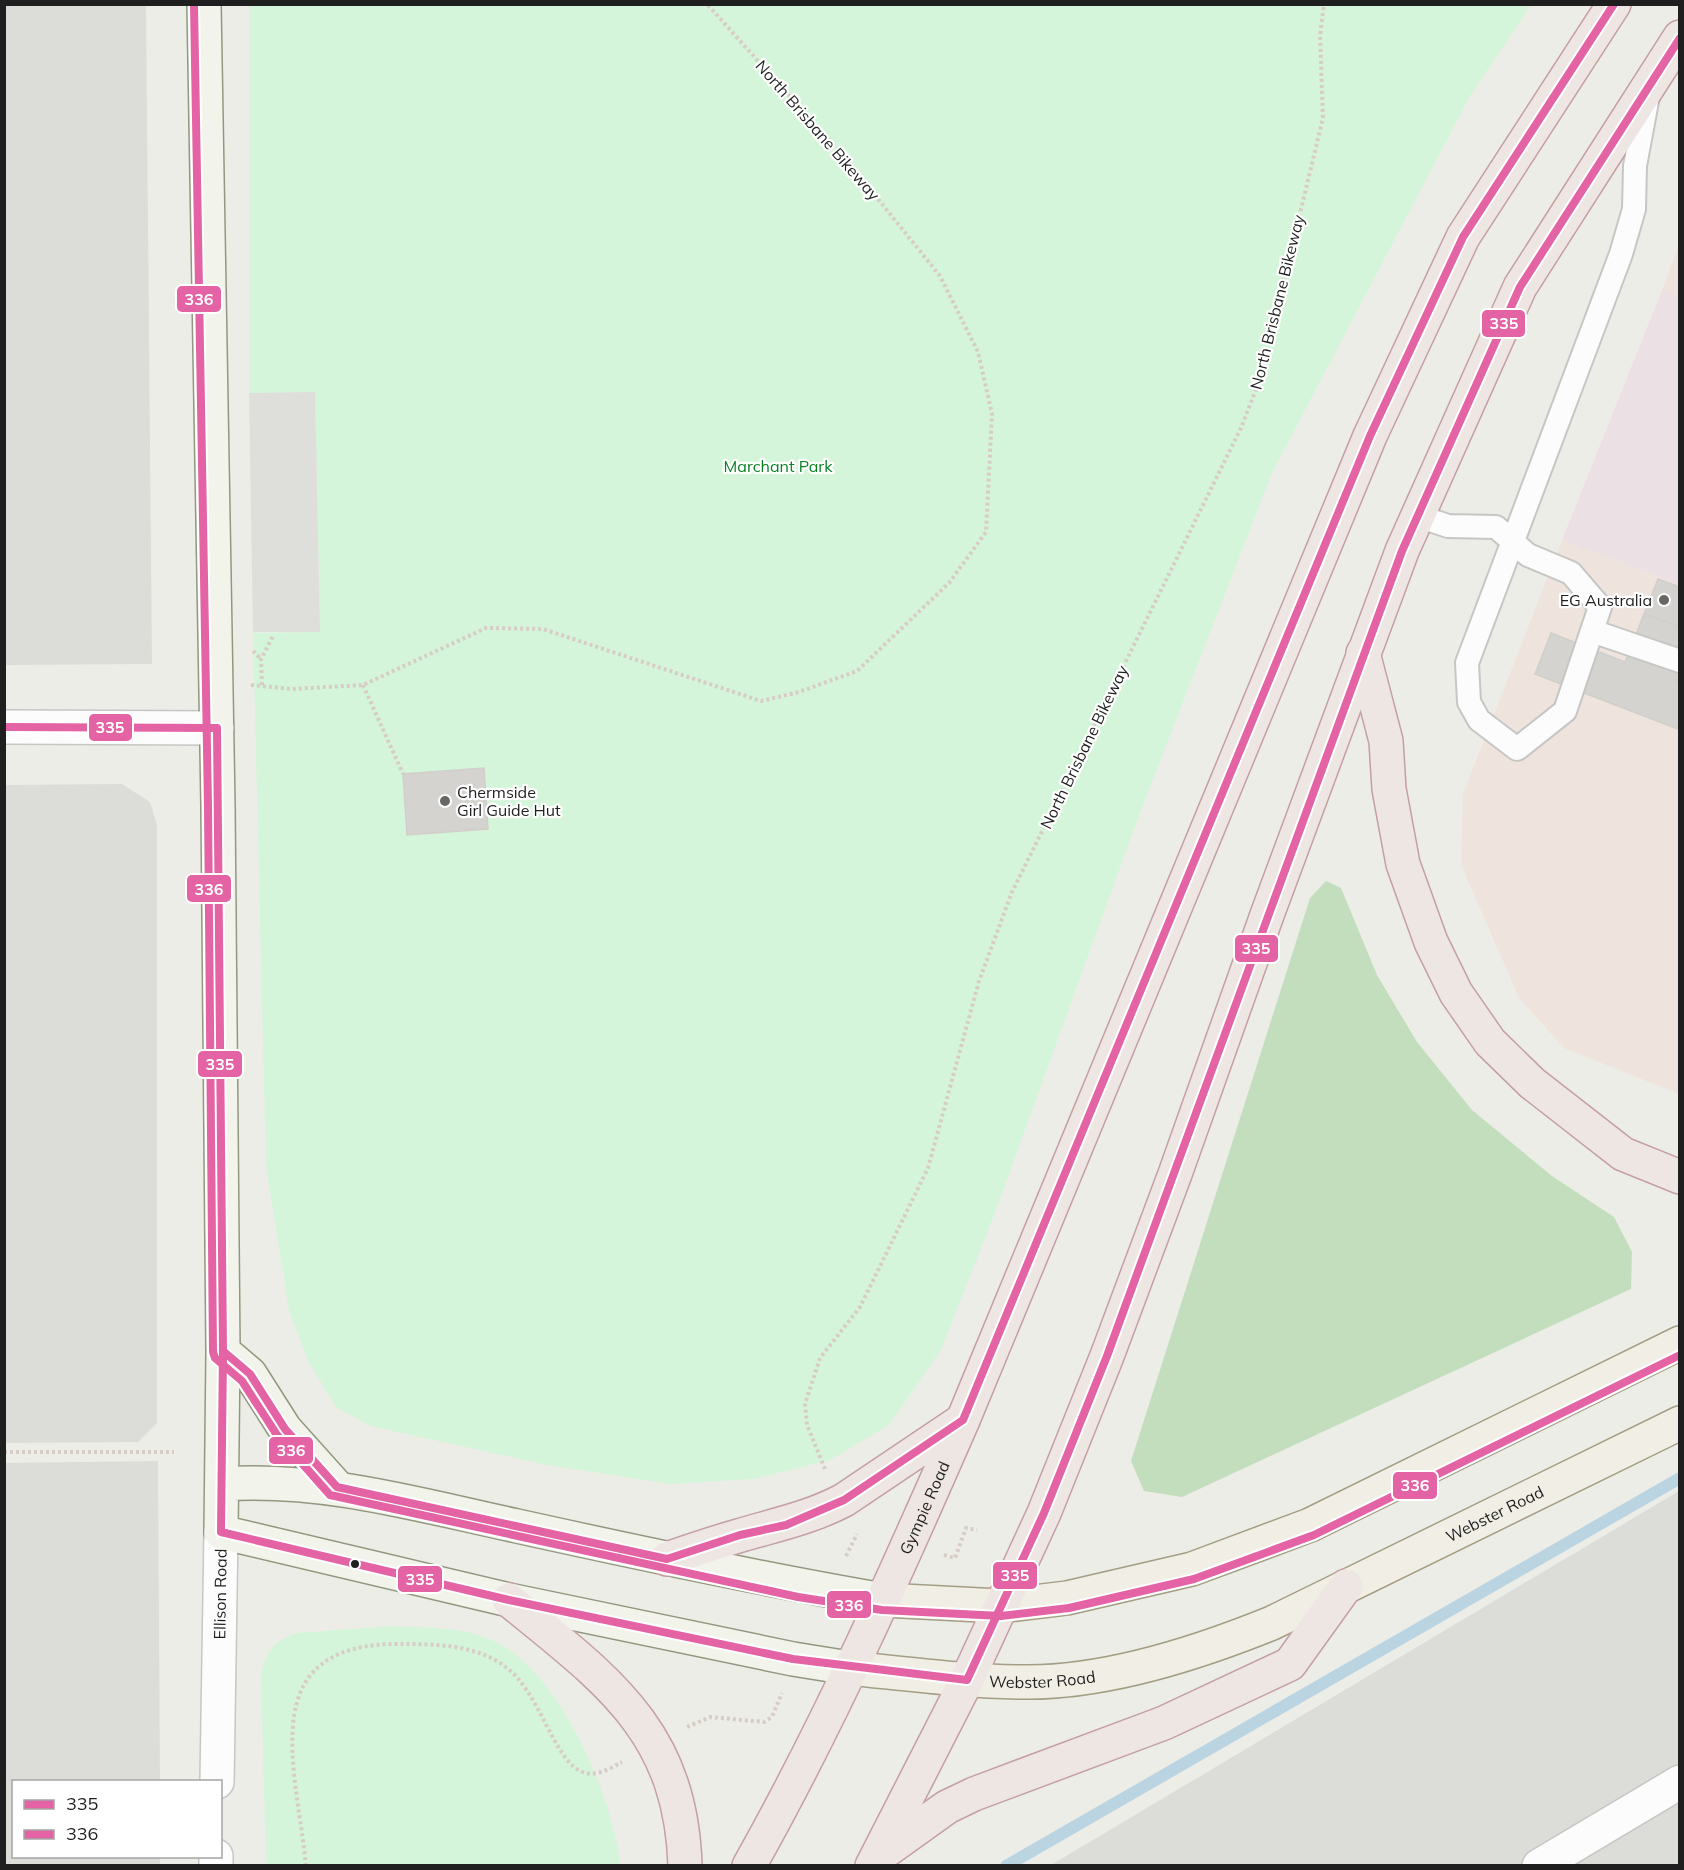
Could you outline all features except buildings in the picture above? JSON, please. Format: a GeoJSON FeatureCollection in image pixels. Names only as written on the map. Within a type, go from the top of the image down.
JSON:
{"type":"FeatureCollection","features":[{"type":"Feature","properties":{"kind":"highway","name":"Gympie Road"},"geometry":{"type":"LineString","coordinates":[[749,1866],[826,1718],[883,1600],[963,1420],[1370,435],[1463,237],[1614,4]]}},
{"type":"Feature","properties":{"kind":"highway"},"geometry":{"type":"LineString","coordinates":[[874,1862],[967,1680],[1044,1513],[1107,1356],[1363,653],[1418,516],[1520,287],[1680,36]]}},
{"type":"Feature","properties":{"kind":"highway"},"geometry":{"type":"LineString","coordinates":[[1363,653],[1386,741],[1389,789],[1405,872],[1431,942],[1456,993],[1490,1042],[1532,1083],[1623,1154],[1680,1176]]}},
{"type":"Feature","properties":{"kind":"highway"},"geometry":{"type":"LineString","coordinates":[[667,1559],[740,1535],[786,1525],[825,1510],[844,1500],[963,1420]]}},
{"type":"Feature","properties":{"kind":"highway"},"geometry":{"type":"LineString","coordinates":[[874,1862],[947,1807],[974,1794],[1164,1723],[1290,1664],[1346,1586]]}},
{"type":"Feature","properties":{"kind":"highway"},"geometry":{"type":"LineString","coordinates":[[509,1600],[611,1687],[655,1743],[667,1768],[680,1811],[685,1866]]}},
{"type":"Feature","properties":{"kind":"main road","name":"Ellison Road"},"geometry":{"type":"LineString","coordinates":[[204,4],[217,728],[223,1351],[221,1532]]}},
{"type":"Feature","properties":{"kind":"main road"},"geometry":{"type":"LineString","coordinates":[[222,1484],[258,1481],[337,1487],[800,1587],[883,1600],[1000,1606],[1124,1586],[1192,1569],[1248,1550],[1310,1526],[1680,1343]]}},
{"type":"Feature","properties":{"kind":"main road"},"geometry":{"type":"LineString","coordinates":[[223,1351],[250,1374],[285,1429],[337,1487]]}},
{"type":"Feature","properties":{"kind":"main road","name":"Webster Road"},"geometry":{"type":"LineString","coordinates":[[221,1532],[509,1600],[793,1659],[849,1668],[967,1680],[1030,1682],[1070,1678],[1157,1662],[1209,1649],[1272,1623],[1680,1423]]}},
{"type":"Feature","properties":{"kind":"street"},"geometry":{"type":"LineString","coordinates":[[4,728],[217,728]]}},
{"type":"Feature","properties":{"kind":"street","name":"Ellison Road"},"geometry":{"type":"LineString","coordinates":[[217,1780],[221,1532]]}},
{"type":"Feature","properties":{"kind":"street"},"geometry":{"type":"LineString","coordinates":[[1539,1866],[1680,1782]]}},
{"type":"Feature","properties":{"kind":"lane"},"geometry":{"type":"LineString","coordinates":[[1418,516],[1448,526],[1496,527],[1513,542],[1528,555],[1571,573],[1600,608],[1565,711],[1517,749],[1479,720],[1470,702],[1466,683],[1467,663],[1513,542],[1621,254],[1634,209],[1635,166],[1651,80]]}},
{"type":"Feature","properties":{"kind":"lane"},"geometry":{"type":"LineString","coordinates":[[1592,631],[1680,662]]}},
{"type":"Feature","properties":{"kind":"path","name":"North Brisbane Bikeway"},"geometry":{"type":"LineString","coordinates":[[250,685],[292,689],[363,685],[486,628],[543,629],[761,701],[799,693],[857,671],[949,583],[986,532],[992,414],[978,352],[940,276],[845,158],[707,4]]}},
{"type":"Feature","properties":{"kind":"path","name":"North Brisbane Bikeway"},"geometry":{"type":"LineString","coordinates":[[826,1471],[807,1425],[805,1404],[820,1358],[860,1307],[928,1167],[980,981],[1012,892],[1241,428],[1260,379],[1323,118],[1320,36],[1324,4]]}},
{"type":"Feature","properties":{"kind":"path"},"geometry":{"type":"LineString","coordinates":[[262,685],[261,659],[273,636]]}},
{"type":"Feature","properties":{"kind":"path"},"geometry":{"type":"LineString","coordinates":[[363,685],[403,774]]}},
{"type":"Feature","properties":{"kind":"path"},"geometry":{"type":"LineString","coordinates":[[4,1452],[174,1452]]}},
{"type":"Feature","properties":{"kind":"path"},"geometry":{"type":"LineString","coordinates":[[840,1567],[858,1537],[856,1528]]}},
{"type":"Feature","properties":{"kind":"path"},"geometry":{"type":"LineString","coordinates":[[944,1555],[955,1557],[966,1528],[977,1530]]}},
{"type":"Feature","properties":{"kind":"path"},"geometry":{"type":"LineString","coordinates":[[306,1866],[292,1738],[293,1709],[307,1676],[336,1654],[368,1644],[390,1644],[466,1649],[488,1656],[522,1681],[566,1759],[579,1770],[603,1772],[628,1759]]}},
{"type":"Feature","properties":{"kind":"shaded area"},"geometry":{"type":"Polygon","coordinates":[[[4,5],[146,5],[152,664],[5,665],[4,5]]]}},
{"type":"Feature","properties":{"kind":"shaded area"},"geometry":{"type":"Polygon","coordinates":[[[1679,244],[1679,297],[1662,290],[1679,244]]]}},
{"type":"Feature","properties":{"kind":"shaded area"},"geometry":{"type":"Polygon","coordinates":[[[1662,290],[1679,297],[1679,584],[1562,540],[1662,290]]]}},
{"type":"Feature","properties":{"kind":"shaded area"},"geometry":{"type":"Polygon","coordinates":[[[315,392],[320,632],[253,632],[249,393],[315,392]]]}},
{"type":"Feature","properties":{"kind":"shaded area"},"geometry":{"type":"Polygon","coordinates":[[[1562,540],[1679,584],[1679,1094],[1564,1048],[1519,998],[1461,865],[1463,794],[1562,540]]]}},
{"type":"Feature","properties":{"kind":"shaded area"},"geometry":{"type":"Polygon","coordinates":[[[122,784],[150,802],[157,825],[157,1423],[138,1442],[5,1443],[5,785],[122,784]]]}},
{"type":"Feature","properties":{"kind":"shaded area"},"geometry":{"type":"Polygon","coordinates":[[[158,1461],[160,1780],[12,1780],[12,1858],[160,1858],[160,1865],[5,1865],[5,1463],[158,1461]]]}},
{"type":"Feature","properties":{"kind":"shaded area"},"geometry":{"type":"Polygon","coordinates":[[[1679,1491],[1679,1865],[1051,1865],[1679,1491]]]}},
{"type":"Feature","properties":{"kind":"green space","name":"Marchant Park"},"geometry":{"type":"Polygon","coordinates":[[[249,5],[1531,5],[1470,96],[1272,473],[1138,818],[996,1210],[941,1350],[889,1425],[830,1460],[754,1479],[670,1484],[547,1465],[370,1426],[336,1407],[308,1361],[289,1310],[266,1167],[253,633],[320,632],[315,392],[249,393],[249,5]]]}},
{"type":"Feature","properties":{"kind":"green space"},"geometry":{"type":"Polygon","coordinates":[[[1326,881],[1341,888],[1377,975],[1417,1042],[1472,1110],[1552,1176],[1614,1217],[1632,1252],[1631,1289],[1182,1497],[1144,1491],[1131,1461],[1310,898],[1326,881]]]}},
{"type":"Feature","properties":{"kind":"green space"},"geometry":{"type":"Polygon","coordinates":[[[391,1626],[444,1629],[482,1636],[518,1656],[541,1679],[561,1707],[594,1772],[607,1806],[620,1865],[266,1865],[261,1675],[268,1653],[277,1643],[297,1633],[391,1626]]]}},
{"type":"Feature","properties":{"kind":"waterway"},"geometry":{"type":"LineString","coordinates":[[1006,1866],[1680,1478]]}},
{"type":"Feature","properties":{"kind":"transit line","name":"336"},"geometry":{"type":"LineString","coordinates":[[194,4],[208,806],[213,1352],[215,1358],[242,1381],[277,1435],[330,1495],[798,1597],[882,1610],[1001,1616],[1069,1608],[1194,1579],[1314,1535],[1680,1355]]}},
{"type":"Feature","properties":{"kind":"transit line","name":"335"},"geometry":{"type":"LineString","coordinates":[[223,1351],[250,1374],[285,1429],[337,1487],[667,1559],[740,1535],[786,1525],[844,1500],[963,1420],[1370,436],[1463,237],[1614,4]]}},
{"type":"Feature","properties":{"kind":"transit line","name":"335"},"geometry":{"type":"LineString","coordinates":[[217,728],[223,1351],[221,1532],[509,1600],[793,1659],[967,1680],[1044,1513],[1107,1356],[1402,551],[1520,287],[1680,38]]}},
{"type":"Feature","properties":{"kind":"transit line","name":"335"},"geometry":{"type":"LineString","coordinates":[[4,727],[217,728]]}},
{"type":"Feature","properties":{"kind":"place","name":"EG Australia"},"geometry":{"type":"Point","coordinates":[1664,600]}},
{"type":"Feature","properties":{"kind":"place","name":"Chermside Girl Guide Hut"},"geometry":{"type":"Point","coordinates":[445,801]}}]}
